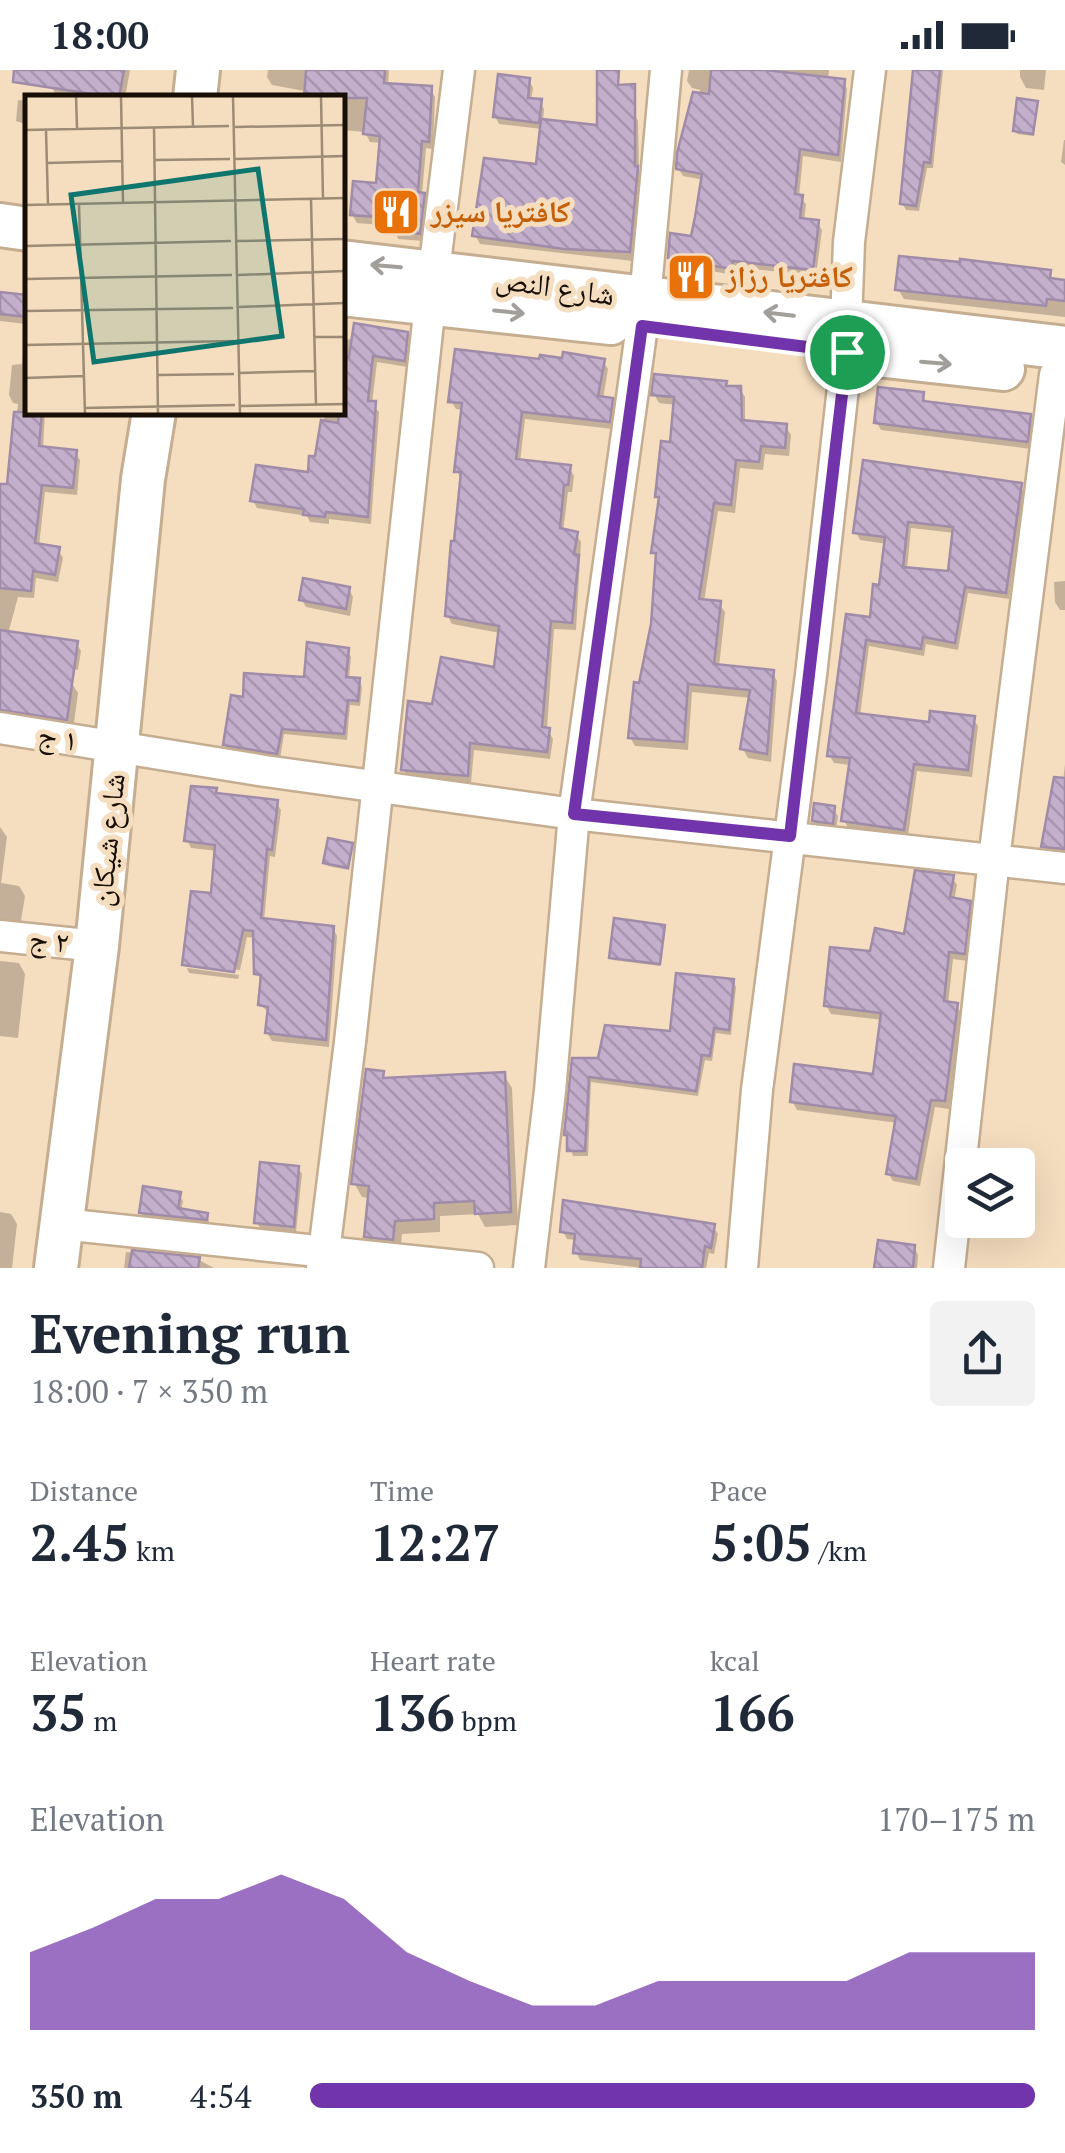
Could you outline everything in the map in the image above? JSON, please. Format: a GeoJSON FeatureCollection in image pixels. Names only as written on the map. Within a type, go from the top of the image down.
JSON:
{"type":"FeatureCollection","features":[{"type":"Feature","properties":{"kind":"street"},"geometry":{"type":"LineString","coordinates":[[195,95],[198,70]]}},
{"type":"Feature","properties":{"kind":"street"},"geometry":{"type":"LineString","coordinates":[[323,1260],[458,70]]}},
{"type":"Feature","properties":{"kind":"street"},"geometry":{"type":"LineString","coordinates":[[530,1268],[574,814],[644,312],[666,70]]}},
{"type":"Feature","properties":{"kind":"street"},"geometry":{"type":"LineString","coordinates":[[742,1268],[757,1090],[846,338],[849,242],[870,70]]}},
{"type":"Feature","properties":{"kind":"street"},"geometry":{"type":"LineString","coordinates":[[0,225],[25,228]]}},
{"type":"Feature","properties":{"kind":"street"},"geometry":{"type":"LineString","coordinates":[[0,253],[25,256]]}},
{"type":"Feature","properties":{"kind":"street","name":"شارع النص"},"geometry":{"type":"LineString","coordinates":[[345,263],[432,288],[1062,366]]}},
{"type":"Feature","properties":{"kind":"street","name":"شارع النص"},"geometry":{"type":"LineString","coordinates":[[345,294],[432,288]]}},
{"type":"Feature","properties":{"kind":"street"},"geometry":{"type":"LineString","coordinates":[[950,1268],[994,859],[1062,366]]}},
{"type":"Feature","properties":{"kind":"street","name":"شارع شيكان"},"geometry":{"type":"LineString","coordinates":[[56,1268],[97,946],[143,479],[154,415]]}},
{"type":"Feature","properties":{"kind":"street","name":"١ ج"},"geometry":{"type":"LineString","coordinates":[[0,728],[574,814],[1065,868]]}},
{"type":"Feature","properties":{"kind":"street","name":"٢ ج"},"geometry":{"type":"LineString","coordinates":[[0,936],[97,946]]}},
{"type":"Feature","properties":{"kind":"street"},"geometry":{"type":"LineString","coordinates":[[62,1224],[323,1260],[478,1268]]}},
{"type":"Feature","properties":{"kind":"building"},"geometry":{"type":"Polygon","coordinates":[[[14,70],[124,70],[120,95],[13,82],[14,70]]]}},
{"type":"Feature","properties":{"kind":"building"},"geometry":{"type":"Polygon","coordinates":[[[306,70],[385,70],[384,83],[432,86],[429,142],[422,141],[418,192],[425,193],[420,234],[391,231],[392,218],[350,215],[353,181],[376,183],[380,136],[363,134],[367,98],[304,95],[306,70]]]}},
{"type":"Feature","properties":{"kind":"building"},"geometry":{"type":"Polygon","coordinates":[[[597,70],[619,70],[618,85],[635,84],[638,166],[630,252],[564,249],[472,236],[484,158],[536,164],[541,119],[597,125],[597,70]]]}},
{"type":"Feature","properties":{"kind":"building"},"geometry":{"type":"Polygon","coordinates":[[[711,70],[765,70],[845,79],[838,155],[800,149],[795,194],[803,195],[800,218],[819,220],[813,270],[733,261],[732,269],[668,258],[670,233],[691,236],[702,174],[676,169],[677,153],[693,92],[709,94],[711,70]]]}},
{"type":"Feature","properties":{"kind":"building"},"geometry":{"type":"Polygon","coordinates":[[[913,70],[940,70],[930,163],[924,162],[916,206],[900,204],[913,70]]]}},
{"type":"Feature","properties":{"kind":"building"},"geometry":{"type":"Polygon","coordinates":[[[498,74],[530,78],[528,98],[542,99],[539,123],[493,117],[498,74]]]}},
{"type":"Feature","properties":{"kind":"building"},"geometry":{"type":"Polygon","coordinates":[[[1017,98],[1038,101],[1033,134],[1013,131],[1017,98]]]}},
{"type":"Feature","properties":{"kind":"building"},"geometry":{"type":"Polygon","coordinates":[[[899,256],[1051,270],[1050,278],[1065,280],[1065,301],[1047,299],[1046,306],[895,290],[899,256]]]}},
{"type":"Feature","properties":{"kind":"building"},"geometry":{"type":"Polygon","coordinates":[[[0,292],[25,295],[25,317],[0,314],[0,292]]]}},
{"type":"Feature","properties":{"kind":"building"},"geometry":{"type":"Polygon","coordinates":[[[354,323],[408,332],[405,361],[373,356],[368,401],[376,401],[368,517],[326,512],[325,517],[303,515],[304,509],[250,501],[256,465],[308,472],[321,420],[338,423],[339,415],[345,415],[345,357],[349,357],[354,323]]]}},
{"type":"Feature","properties":{"kind":"building"},"geometry":{"type":"Polygon","coordinates":[[[455,349],[539,359],[540,355],[562,358],[563,352],[605,359],[598,396],[613,398],[610,422],[522,412],[516,459],[571,465],[568,485],[564,485],[560,528],[578,532],[572,623],[551,621],[542,727],[550,728],[547,752],[470,743],[468,776],[401,770],[408,701],[432,704],[441,657],[494,667],[499,626],[445,616],[461,472],[454,472],[462,403],[448,402],[455,349]]]}},
{"type":"Feature","properties":{"kind":"building"},"geometry":{"type":"Polygon","coordinates":[[[654,374],[727,381],[726,386],[741,386],[742,420],[787,424],[785,448],[761,446],[759,462],[736,460],[731,505],[714,503],[699,599],[721,601],[714,664],[774,670],[767,754],[740,749],[750,690],[688,684],[684,742],[628,738],[634,682],[639,683],[651,624],[656,553],[651,553],[659,497],[655,497],[661,441],[670,442],[674,397],[651,395],[654,374]]]}},
{"type":"Feature","properties":{"kind":"building"},"geometry":{"type":"Polygon","coordinates":[[[878,387],[924,392],[923,401],[1031,414],[1028,442],[874,423],[878,387]]]}},
{"type":"Feature","properties":{"kind":"building"},"geometry":{"type":"Polygon","coordinates":[[[14,412],[42,415],[39,446],[77,450],[73,488],[42,485],[35,543],[60,547],[55,575],[33,571],[31,591],[0,588],[0,484],[7,484],[14,412]]]}},
{"type":"Feature","properties":{"kind":"building"},"geometry":{"type":"Polygon","coordinates":[[[863,460],[1022,483],[1006,593],[965,587],[955,643],[923,637],[921,649],[866,640],[856,713],[929,722],[930,711],[975,716],[968,770],[914,764],[904,830],[841,821],[850,758],[827,756],[846,614],[870,617],[873,584],[879,585],[885,537],[853,533],[863,460]],[[908,522],[903,567],[948,571],[953,527],[908,522]]]}},
{"type":"Feature","properties":{"kind":"building"},"geometry":{"type":"Polygon","coordinates":[[[303,578],[350,587],[346,609],[299,600],[303,578]]]}},
{"type":"Feature","properties":{"kind":"building"},"geometry":{"type":"Polygon","coordinates":[[[0,630],[78,641],[67,720],[0,710],[0,630]]]}},
{"type":"Feature","properties":{"kind":"building"},"geometry":{"type":"Polygon","coordinates":[[[307,642],[349,648],[346,677],[360,678],[358,701],[348,700],[344,734],[282,729],[277,754],[223,745],[231,695],[243,697],[244,673],[304,677],[307,642]]]}},
{"type":"Feature","properties":{"kind":"building"},"geometry":{"type":"Polygon","coordinates":[[[1054,777],[1065,778],[1065,849],[1041,847],[1054,777]]]}},
{"type":"Feature","properties":{"kind":"building"},"geometry":{"type":"Polygon","coordinates":[[[191,786],[278,800],[272,850],[267,849],[261,918],[334,926],[326,1040],[265,1033],[268,1007],[258,1005],[261,975],[254,974],[253,931],[243,930],[234,972],[182,965],[191,891],[211,893],[215,845],[184,841],[191,786]]]}},
{"type":"Feature","properties":{"kind":"building"},"geometry":{"type":"Polygon","coordinates":[[[814,803],[835,806],[833,824],[812,821],[814,803]]]}},
{"type":"Feature","properties":{"kind":"building"},"geometry":{"type":"Polygon","coordinates":[[[328,838],[353,843],[348,868],[323,863],[328,838]]]}},
{"type":"Feature","properties":{"kind":"building"},"geometry":{"type":"Polygon","coordinates":[[[915,870],[954,875],[950,897],[971,901],[965,954],[949,952],[944,1001],[958,1003],[945,1101],[931,1100],[916,1179],[886,1174],[896,1116],[790,1102],[794,1064],[873,1074],[881,1013],[824,1006],[830,947],[870,951],[875,928],[904,934],[915,870]]]}},
{"type":"Feature","properties":{"kind":"building"},"geometry":{"type":"Polygon","coordinates":[[[614,918],[665,925],[660,964],[609,958],[614,918]]]}},
{"type":"Feature","properties":{"kind":"building"},"geometry":{"type":"Polygon","coordinates":[[[676,973],[734,979],[729,1030],[714,1028],[710,1056],[702,1055],[696,1091],[589,1077],[585,1151],[567,1151],[564,1135],[572,1058],[598,1058],[605,1025],[670,1031],[676,973]]]}},
{"type":"Feature","properties":{"kind":"building"},"geometry":{"type":"Polygon","coordinates":[[[366,1069],[384,1071],[383,1078],[505,1072],[511,1212],[475,1214],[474,1201],[434,1203],[434,1219],[395,1221],[393,1240],[364,1237],[369,1186],[351,1184],[366,1069]]]}},
{"type":"Feature","properties":{"kind":"building"},"geometry":{"type":"Polygon","coordinates":[[[260,1162],[299,1166],[294,1227],[254,1223],[260,1162]]]}},
{"type":"Feature","properties":{"kind":"building"},"geometry":{"type":"Polygon","coordinates":[[[143,1186],[181,1192],[178,1208],[208,1213],[207,1220],[139,1213],[143,1186]]]}},
{"type":"Feature","properties":{"kind":"building"},"geometry":{"type":"Polygon","coordinates":[[[563,1200],[715,1224],[711,1248],[705,1246],[702,1268],[640,1268],[641,1259],[573,1253],[575,1234],[560,1232],[563,1200]]]}},
{"type":"Feature","properties":{"kind":"building"},"geometry":{"type":"Polygon","coordinates":[[[878,1240],[915,1245],[913,1268],[874,1268],[878,1240]]]}},
{"type":"Feature","properties":{"kind":"building"},"geometry":{"type":"Polygon","coordinates":[[[132,1250],[200,1257],[198,1268],[129,1268],[132,1250]]]}},
{"type":"Feature","properties":{"kind":"place","name":"كافتريا سيزر"},"geometry":{"type":"Point","coordinates":[396,212]}},
{"type":"Feature","properties":{"kind":"place","name":"كافتريا رزاز"},"geometry":{"type":"Point","coordinates":[691,277]}},
{"type":"Feature","properties":{"kind":"route"},"geometry":{"type":"LineString","coordinates":[[642,326],[847,352],[790,836],[574,814],[642,326]]}}]}
